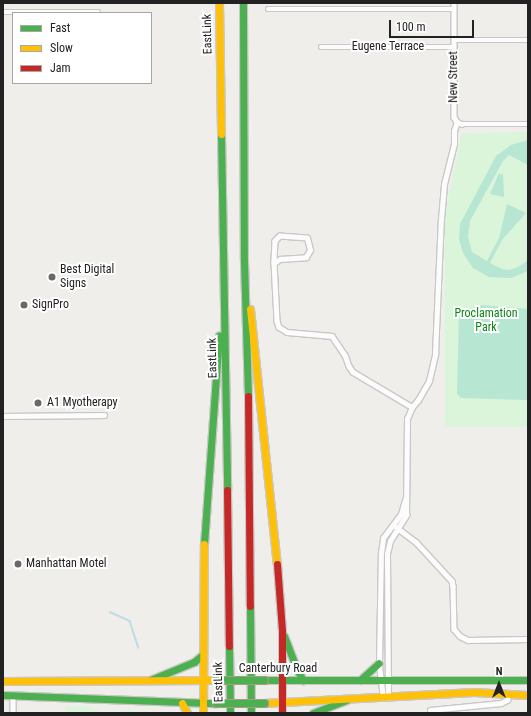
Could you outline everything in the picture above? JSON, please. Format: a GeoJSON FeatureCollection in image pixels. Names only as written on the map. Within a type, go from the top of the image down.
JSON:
{"type":"FeatureCollection","features":[{"type":"Feature","properties":{"kind":"main road","name":"EastLink"},"geometry":{"type":"LineString","coordinates":[[219,3],[230,713]]}},
{"type":"Feature","properties":{"kind":"main road"},"geometry":{"type":"LineString","coordinates":[[243,3],[244,260],[249,437],[251,713]]}},
{"type":"Feature","properties":{"kind":"main road"},"geometry":{"type":"LineString","coordinates":[[244,260],[275,531],[282,631],[282,713]]}},
{"type":"Feature","properties":{"kind":"main road"},"geometry":{"type":"LineString","coordinates":[[203,713],[202,584],[205,514],[223,283]]}},
{"type":"Feature","properties":{"kind":"main road"},"geometry":{"type":"LineString","coordinates":[[282,631],[297,670],[303,680]]}},
{"type":"Feature","properties":{"kind":"main road"},"geometry":{"type":"LineString","coordinates":[[150,680],[194,662],[202,655]]}},
{"type":"Feature","properties":{"kind":"main road"},"geometry":{"type":"LineString","coordinates":[[360,680],[379,663]]}},
{"type":"Feature","properties":{"kind":"main road","name":"Canterbury Road"},"geometry":{"type":"LineString","coordinates":[[3,681],[528,680]]}},
{"type":"Feature","properties":{"kind":"main road"},"geometry":{"type":"LineString","coordinates":[[3,695],[182,703],[282,703],[474,692],[528,695]]}},
{"type":"Feature","properties":{"kind":"main road"},"geometry":{"type":"LineString","coordinates":[[313,713],[347,700]]}},
{"type":"Feature","properties":{"kind":"main road"},"geometry":{"type":"LineString","coordinates":[[182,703],[187,713]]}},
{"type":"Feature","properties":{"kind":"street","name":"New Street"},"geometry":{"type":"LineString","coordinates":[[407,497],[407,420],[412,407],[429,381],[435,354],[444,184],[454,144],[454,131],[459,123],[454,117],[454,3]]}},
{"type":"Feature","properties":{"kind":"street"},"geometry":{"type":"LineString","coordinates":[[268,9],[454,9]]}},
{"type":"Feature","properties":{"kind":"street"},"geometry":{"type":"LineString","coordinates":[[3,12],[98,12]]}},
{"type":"Feature","properties":{"kind":"street"},"geometry":{"type":"LineString","coordinates":[[454,40],[528,40]]}},
{"type":"Feature","properties":{"kind":"street","name":"Eugene Terrace"},"geometry":{"type":"LineString","coordinates":[[321,47],[454,47]]}},
{"type":"Feature","properties":{"kind":"street"},"geometry":{"type":"LineString","coordinates":[[459,123],[528,124]]}},
{"type":"Feature","properties":{"kind":"street"},"geometry":{"type":"LineString","coordinates":[[274,263],[280,259],[306,258],[310,250],[308,238],[280,236],[276,240],[274,263],[277,321],[279,327],[286,332],[332,336],[345,355],[353,372],[412,407]]}},
{"type":"Feature","properties":{"kind":"street"},"geometry":{"type":"LineString","coordinates":[[3,416],[104,415]]}},
{"type":"Feature","properties":{"kind":"street"},"geometry":{"type":"LineString","coordinates":[[384,681],[379,663],[381,553],[383,538],[401,514],[407,497]]}},
{"type":"Feature","properties":{"kind":"street"},"geometry":{"type":"LineString","coordinates":[[386,698],[384,681],[386,554],[390,541],[406,515],[407,497]]}},
{"type":"Feature","properties":{"kind":"street"},"geometry":{"type":"LineString","coordinates":[[394,525],[416,542],[452,581],[454,629],[460,636],[468,640],[528,639]]}},
{"type":"Feature","properties":{"kind":"street"},"geometry":{"type":"LineString","coordinates":[[430,710],[501,703],[507,700],[509,694]]}},
{"type":"Feature","properties":{"kind":"street"},"geometry":{"type":"LineString","coordinates":[[13,695],[13,713]]}},
{"type":"Feature","properties":{"kind":"green space","name":"Proclamation Park"},"geometry":{"type":"Polygon","coordinates":[[[528,132],[528,427],[445,427],[445,215],[462,133],[528,132]]]}},
{"type":"Feature","properties":{"kind":"green space"},"geometry":{"type":"Polygon","coordinates":[[[528,140],[528,165],[509,155],[503,161],[470,221],[468,237],[472,252],[487,261],[499,238],[507,204],[526,213],[502,240],[490,263],[502,269],[510,270],[520,266],[528,260],[528,271],[511,278],[489,277],[473,268],[463,253],[459,239],[460,224],[496,156],[511,145],[528,140]]]}},
{"type":"Feature","properties":{"kind":"green space"},"geometry":{"type":"Polygon","coordinates":[[[499,173],[501,175],[503,173],[504,197],[490,194],[499,173]]]}},
{"type":"Feature","properties":{"kind":"green space"},"geometry":{"type":"Polygon","coordinates":[[[482,305],[528,309],[528,400],[461,398],[457,394],[459,312],[482,305]]]}},
{"type":"Feature","properties":{"kind":"green space"},"geometry":{"type":"Polygon","coordinates":[[[66,706],[88,707],[106,713],[66,713],[66,706]]]}},
{"type":"Feature","properties":{"kind":"green space"},"geometry":{"type":"Polygon","coordinates":[[[129,710],[177,713],[106,713],[129,710]]]}},
{"type":"Feature","properties":{"kind":"waterway"},"geometry":{"type":"LineString","coordinates":[[110,612],[130,621],[139,648]]}},
{"type":"Feature","properties":{"kind":"traffic: fast"},"geometry":{"type":"LineString","coordinates":[[243,3],[244,261],[248,396]]}},
{"type":"Feature","properties":{"kind":"traffic: fast"},"geometry":{"type":"LineString","coordinates":[[221,134],[227,490]]}},
{"type":"Feature","properties":{"kind":"traffic: fast"},"geometry":{"type":"LineString","coordinates":[[204,544],[219,336]]}},
{"type":"Feature","properties":{"kind":"traffic: fast"},"geometry":{"type":"LineString","coordinates":[[250,606],[251,713]]}},
{"type":"Feature","properties":{"kind":"traffic: fast"},"geometry":{"type":"LineString","coordinates":[[284,636],[297,670],[303,680]]}},
{"type":"Feature","properties":{"kind":"traffic: fast"},"geometry":{"type":"LineString","coordinates":[[229,646],[230,713]]}},
{"type":"Feature","properties":{"kind":"traffic: fast"},"geometry":{"type":"LineString","coordinates":[[150,680],[194,662],[202,655]]}},
{"type":"Feature","properties":{"kind":"traffic: fast"},"geometry":{"type":"LineString","coordinates":[[360,680],[379,663]]}},
{"type":"Feature","properties":{"kind":"traffic: fast"},"geometry":{"type":"LineString","coordinates":[[216,680],[264,680]]}},
{"type":"Feature","properties":{"kind":"traffic: fast"},"geometry":{"type":"LineString","coordinates":[[264,680],[528,680]]}},
{"type":"Feature","properties":{"kind":"traffic: fast"},"geometry":{"type":"LineString","coordinates":[[3,695],[216,703]]}},
{"type":"Feature","properties":{"kind":"traffic: fast"},"geometry":{"type":"LineString","coordinates":[[313,713],[347,700]]}},
{"type":"Feature","properties":{"kind":"traffic: fast"},"geometry":{"type":"LineString","coordinates":[[216,703],[264,703]]}},
{"type":"Feature","properties":{"kind":"traffic: slow"},"geometry":{"type":"LineString","coordinates":[[219,3],[221,134]]}},
{"type":"Feature","properties":{"kind":"traffic: slow"},"geometry":{"type":"LineString","coordinates":[[250,309],[277,564]]}},
{"type":"Feature","properties":{"kind":"traffic: slow"},"geometry":{"type":"LineString","coordinates":[[203,713],[204,544]]}},
{"type":"Feature","properties":{"kind":"traffic: slow"},"geometry":{"type":"LineString","coordinates":[[3,681],[216,680]]}},
{"type":"Feature","properties":{"kind":"traffic: slow"},"geometry":{"type":"LineString","coordinates":[[264,703],[474,692],[528,695]]}},
{"type":"Feature","properties":{"kind":"traffic: slow"},"geometry":{"type":"LineString","coordinates":[[182,703],[187,713]]}},
{"type":"Feature","properties":{"kind":"traffic: jam"},"geometry":{"type":"LineString","coordinates":[[248,396],[250,606]]}},
{"type":"Feature","properties":{"kind":"traffic: jam"},"geometry":{"type":"LineString","coordinates":[[227,490],[229,646]]}},
{"type":"Feature","properties":{"kind":"traffic: jam"},"geometry":{"type":"LineString","coordinates":[[277,564],[282,631],[282,713]]}},
{"type":"Feature","properties":{"kind":"place","name":"Best Digital Signs"},"geometry":{"type":"Point","coordinates":[52,277]}},
{"type":"Feature","properties":{"kind":"place","name":"SignPro"},"geometry":{"type":"Point","coordinates":[24,305]}},
{"type":"Feature","properties":{"kind":"place","name":"A1 Myotherapy"},"geometry":{"type":"Point","coordinates":[38,403]}},
{"type":"Feature","properties":{"kind":"place","name":"Manhattan Motel"},"geometry":{"type":"Point","coordinates":[18,564]}}]}
